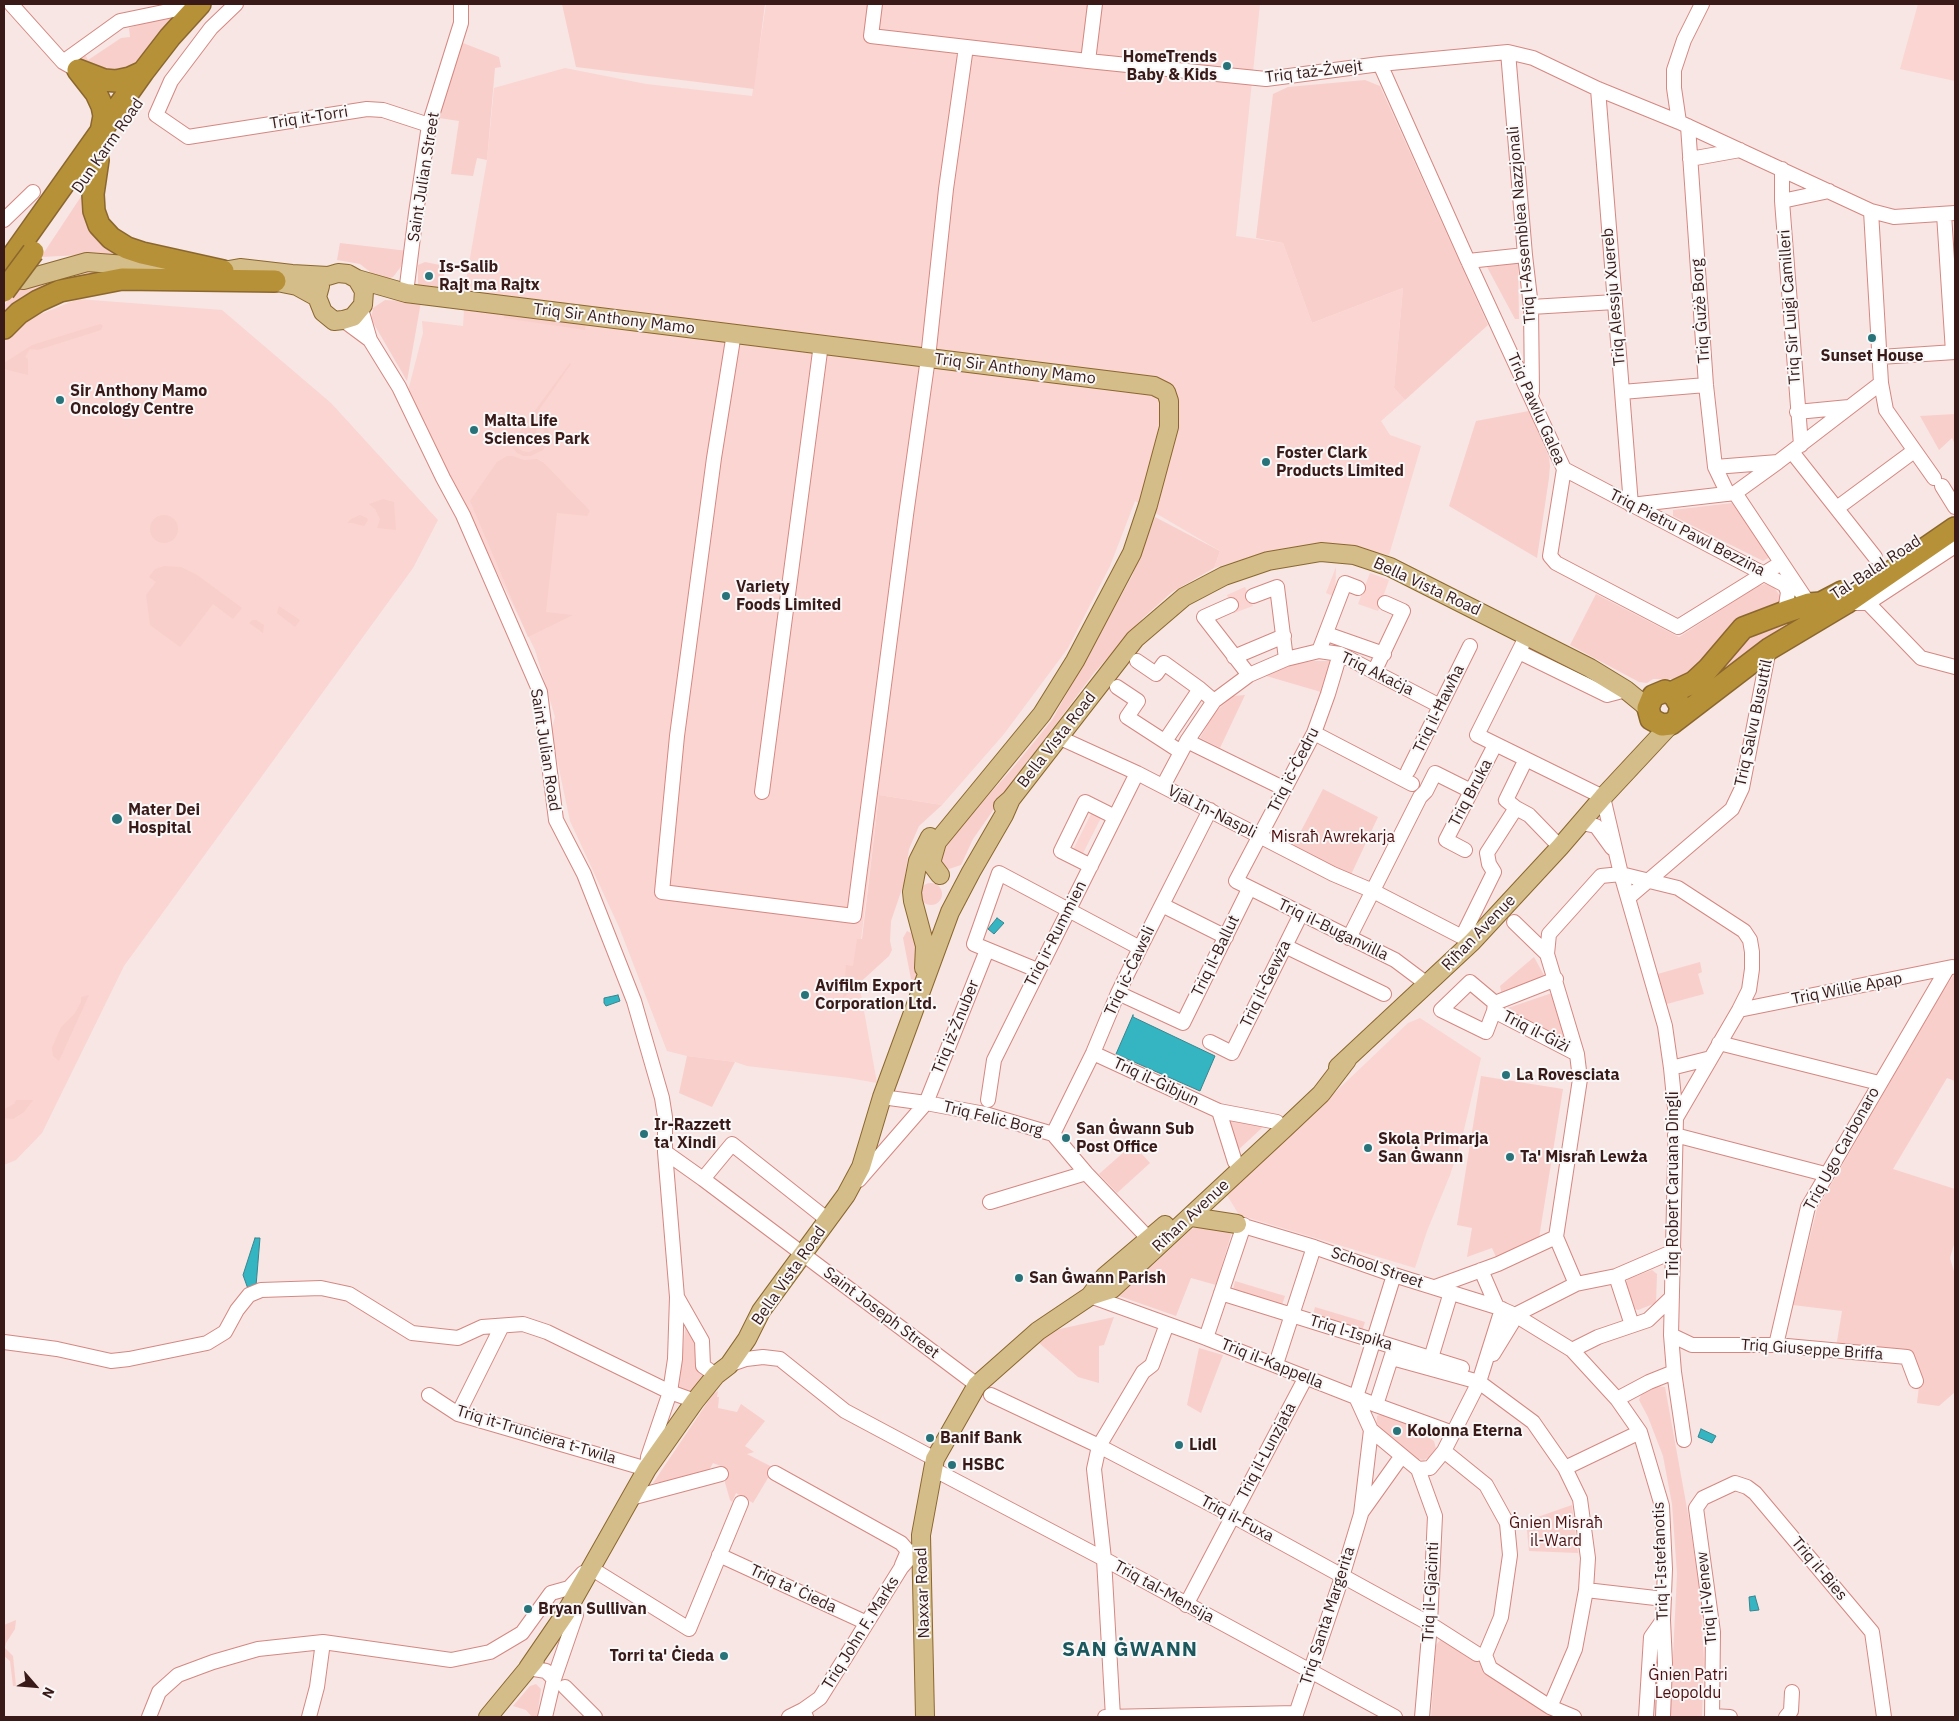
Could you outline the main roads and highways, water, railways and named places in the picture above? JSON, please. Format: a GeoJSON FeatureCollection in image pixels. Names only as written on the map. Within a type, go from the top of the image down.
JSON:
{"type":"FeatureCollection","features":[{"type":"Feature","properties":{"kind":"highway","name":"Dun Karm Road"},"geometry":{"type":"LineString","coordinates":[[8,262],[143,72],[170,37],[200,4]]}},
{"type":"Feature","properties":{"kind":"highway","name":"Dun Karm Road"},"geometry":{"type":"LineString","coordinates":[[4,291],[194,27],[216,4]]}},
{"type":"Feature","properties":{"kind":"highway"},"geometry":{"type":"LineString","coordinates":[[101,132],[104,116],[96,93],[70,66],[104,80],[116,81],[130,78],[143,72]]}},
{"type":"Feature","properties":{"kind":"highway"},"geometry":{"type":"LineString","coordinates":[[98,160],[93,194],[94,210],[99,225],[111,238],[127,248],[142,253],[223,272]]}},
{"type":"Feature","properties":{"kind":"highway"},"geometry":{"type":"LineString","coordinates":[[4,328],[19,313],[38,301],[60,291],[122,280],[275,281]]}},
{"type":"Feature","properties":{"kind":"highway","name":"Tal-Balal Road"},"geometry":{"type":"LineString","coordinates":[[1656,702],[1694,682],[1708,670],[1743,628],[1809,604],[1821,603],[1836,596],[1955,515]]}},
{"type":"Feature","properties":{"kind":"highway","name":"Tal-Balal Road"},"geometry":{"type":"LineString","coordinates":[[1675,721],[1769,649],[1859,599],[1955,528]]}},
{"type":"Feature","properties":{"kind":"highway"},"geometry":{"type":"LineString","coordinates":[[1656,702],[1680,702],[1681,711],[1675,721],[1658,724],[1656,702]]}},
{"type":"Feature","properties":{"kind":"main road","name":"Triq Sir Anthony Mamo"},"geometry":{"type":"LineString","coordinates":[[23,280],[88,262],[223,272],[297,286],[317,297],[323,312],[334,321],[353,317],[362,307],[380,297],[406,293]]}},
{"type":"Feature","properties":{"kind":"main road","name":"Triq Sir Anthony Mamo"},"geometry":{"type":"LineString","coordinates":[[223,272],[240,268],[292,274],[328,276],[338,273],[348,274],[357,279],[406,293],[1154,386],[1166,392],[1169,401],[1169,427],[1148,505],[1132,553],[1075,661],[1042,714],[937,842],[931,863],[943,877]]}},
{"type":"Feature","properties":{"kind":"main road"},"geometry":{"type":"LineString","coordinates":[[317,297],[320,285],[328,276]]}},
{"type":"Feature","properties":{"kind":"main road"},"geometry":{"type":"LineString","coordinates":[[357,279],[364,291],[362,307]]}},
{"type":"Feature","properties":{"kind":"main road","name":"Bella Vista Road"},"geometry":{"type":"LineString","coordinates":[[594,1569],[605,1544],[647,1469],[695,1401],[723,1370],[747,1339],[761,1311],[846,1195],[861,1167],[882,1097],[923,982],[953,907],[963,869],[986,828],[1011,799],[1135,639],[1184,597],[1224,576],[1268,561],[1321,552],[1354,555],[1390,567],[1527,635],[1590,668],[1626,690],[1656,702]]}},
{"type":"Feature","properties":{"kind":"main road"},"geometry":{"type":"LineString","coordinates":[[1633,765],[1650,730],[1656,702]]}},
{"type":"Feature","properties":{"kind":"main road","name":"Riħan Avenue"},"geometry":{"type":"LineString","coordinates":[[1090,1296],[1105,1276],[1149,1239],[1314,1087],[1347,1060],[1427,984],[1467,940],[1560,847],[1603,797],[1675,721]]}},
{"type":"Feature","properties":{"kind":"main road","name":"Triq Sir Anthony Mamo"},"geometry":{"type":"LineString","coordinates":[[913,896],[918,861],[931,836],[972,798]]}},
{"type":"Feature","properties":{"kind":"main road","name":"Bella Vista Road"},"geometry":{"type":"LineString","coordinates":[[953,907],[1011,799]]}},
{"type":"Feature","properties":{"kind":"main road"},"geometry":{"type":"LineString","coordinates":[[943,877],[952,887],[953,907],[942,916],[928,915],[916,908],[913,896],[919,879],[925,875],[956,877],[963,869]]}},
{"type":"Feature","properties":{"kind":"main road","name":"Bella Vista Road"},"geometry":{"type":"LineString","coordinates":[[913,896],[925,946],[923,982]]}},
{"type":"Feature","properties":{"kind":"main road","name":"Riħan Avenue"},"geometry":{"type":"LineString","coordinates":[[934,1464],[984,1390],[1038,1331],[1090,1296],[1112,1290],[1321,1094],[1347,1060]]}},
{"type":"Feature","properties":{"kind":"main road"},"geometry":{"type":"LineString","coordinates":[[1192,1217],[1241,1225],[1219,1208],[1215,1194]]}},
{"type":"Feature","properties":{"kind":"main road","name":"Naxxar Road"},"geometry":{"type":"LineString","coordinates":[[925,1717],[921,1540],[934,1464]]}},
{"type":"Feature","properties":{"kind":"main road"},"geometry":{"type":"LineString","coordinates":[[488,1717],[528,1668],[576,1615],[594,1569]]}},
{"type":"Feature","properties":{"kind":"main road"},"geometry":{"type":"LineString","coordinates":[[528,1668],[594,1569]]}},
{"type":"Feature","properties":{"kind":"water"},"geometry":{"type":"Polygon","coordinates":[[[997,918],[1004,923],[994,934],[988,929],[997,918]]]}},
{"type":"Feature","properties":{"kind":"water"},"geometry":{"type":"Polygon","coordinates":[[[618,995],[620,1001],[606,1006],[604,998],[618,995]]]}},
{"type":"Feature","properties":{"kind":"water"},"geometry":{"type":"Polygon","coordinates":[[[1133,1015],[1133,1017],[1215,1056],[1200,1091],[1116,1054],[1133,1015]]]}},
{"type":"Feature","properties":{"kind":"water"},"geometry":{"type":"Polygon","coordinates":[[[255,1238],[260,1238],[256,1286],[248,1289],[243,1275],[255,1238]]]}},
{"type":"Feature","properties":{"kind":"water"},"geometry":{"type":"Polygon","coordinates":[[[1701,1429],[1716,1436],[1712,1443],[1698,1437],[1701,1429]]]}},
{"type":"Feature","properties":{"kind":"water"},"geometry":{"type":"Polygon","coordinates":[[[1755,1596],[1759,1610],[1750,1611],[1749,1597],[1755,1596]]]}},
{"type":"Feature","properties":{"kind":"place","name":"HomeTrends Baby & Kids"},"geometry":{"type":"Point","coordinates":[1227,66]}},
{"type":"Feature","properties":{"kind":"place","name":"Is-Salib Rajt ma Rajtx"},"geometry":{"type":"Point","coordinates":[429,276]}},
{"type":"Feature","properties":{"kind":"place","name":"Sunset House"},"geometry":{"type":"Point","coordinates":[1872,338]}},
{"type":"Feature","properties":{"kind":"place","name":"Sir Anthony Mamo Oncology Centre"},"geometry":{"type":"Point","coordinates":[60,400]}},
{"type":"Feature","properties":{"kind":"place","name":"Malta Life Sciences Park"},"geometry":{"type":"Point","coordinates":[474,430]}},
{"type":"Feature","properties":{"kind":"place","name":"Foster Clark Products Limited"},"geometry":{"type":"Point","coordinates":[1266,462]}},
{"type":"Feature","properties":{"kind":"place","name":"Variety Foods Limited"},"geometry":{"type":"Point","coordinates":[726,596]}},
{"type":"Feature","properties":{"kind":"place","name":"Mater Dei Hospital"},"geometry":{"type":"Point","coordinates":[117,819]}},
{"type":"Feature","properties":{"kind":"place","name":"Avifilm Export Corporation Ltd."},"geometry":{"type":"Point","coordinates":[805,995]}},
{"type":"Feature","properties":{"kind":"place","name":"La Rovesciata"},"geometry":{"type":"Point","coordinates":[1506,1075]}},
{"type":"Feature","properties":{"kind":"place","name":"Ir-Razzett ta' Xindi"},"geometry":{"type":"Point","coordinates":[644,1134]}},
{"type":"Feature","properties":{"kind":"place","name":"San Ġwann Sub Post Office"},"geometry":{"type":"Point","coordinates":[1066,1138]}},
{"type":"Feature","properties":{"kind":"place","name":"Skola Primarja San Ġwann"},"geometry":{"type":"Point","coordinates":[1368,1148]}},
{"type":"Feature","properties":{"kind":"place","name":"Ta' Misraħ Lewża"},"geometry":{"type":"Point","coordinates":[1510,1157]}},
{"type":"Feature","properties":{"kind":"place","name":"San Ġwann Parish"},"geometry":{"type":"Point","coordinates":[1019,1278]}},
{"type":"Feature","properties":{"kind":"place","name":"Kolonna Eterna"},"geometry":{"type":"Point","coordinates":[1397,1431]}},
{"type":"Feature","properties":{"kind":"place","name":"Banif Bank"},"geometry":{"type":"Point","coordinates":[930,1438]}},
{"type":"Feature","properties":{"kind":"place","name":"Lidl"},"geometry":{"type":"Point","coordinates":[1179,1445]}},
{"type":"Feature","properties":{"kind":"place","name":"HSBC"},"geometry":{"type":"Point","coordinates":[952,1465]}},
{"type":"Feature","properties":{"kind":"place","name":"Bryan Sullivan"},"geometry":{"type":"Point","coordinates":[528,1609]}},
{"type":"Feature","properties":{"kind":"place","name":"Torri ta' Ċieda"},"geometry":{"type":"Point","coordinates":[724,1656]}},
{"type":"Feature","properties":{"kind":"district","name":"SAN ĠWANN"},"geometry":{"type":"Point","coordinates":[1130,1650]}},
{"type":"Feature","properties":{"kind":"park label","name":"Misraħ Awrekarja"},"geometry":{"type":"Point","coordinates":[1333,837]}},
{"type":"Feature","properties":{"kind":"park label","name":"Ġnien Misraħ il-Ward"},"geometry":{"type":"Point","coordinates":[1556,1532]}},
{"type":"Feature","properties":{"kind":"park label","name":"Ġnien Patri Leopoldu"},"geometry":{"type":"Point","coordinates":[1688,1684]}}]}
